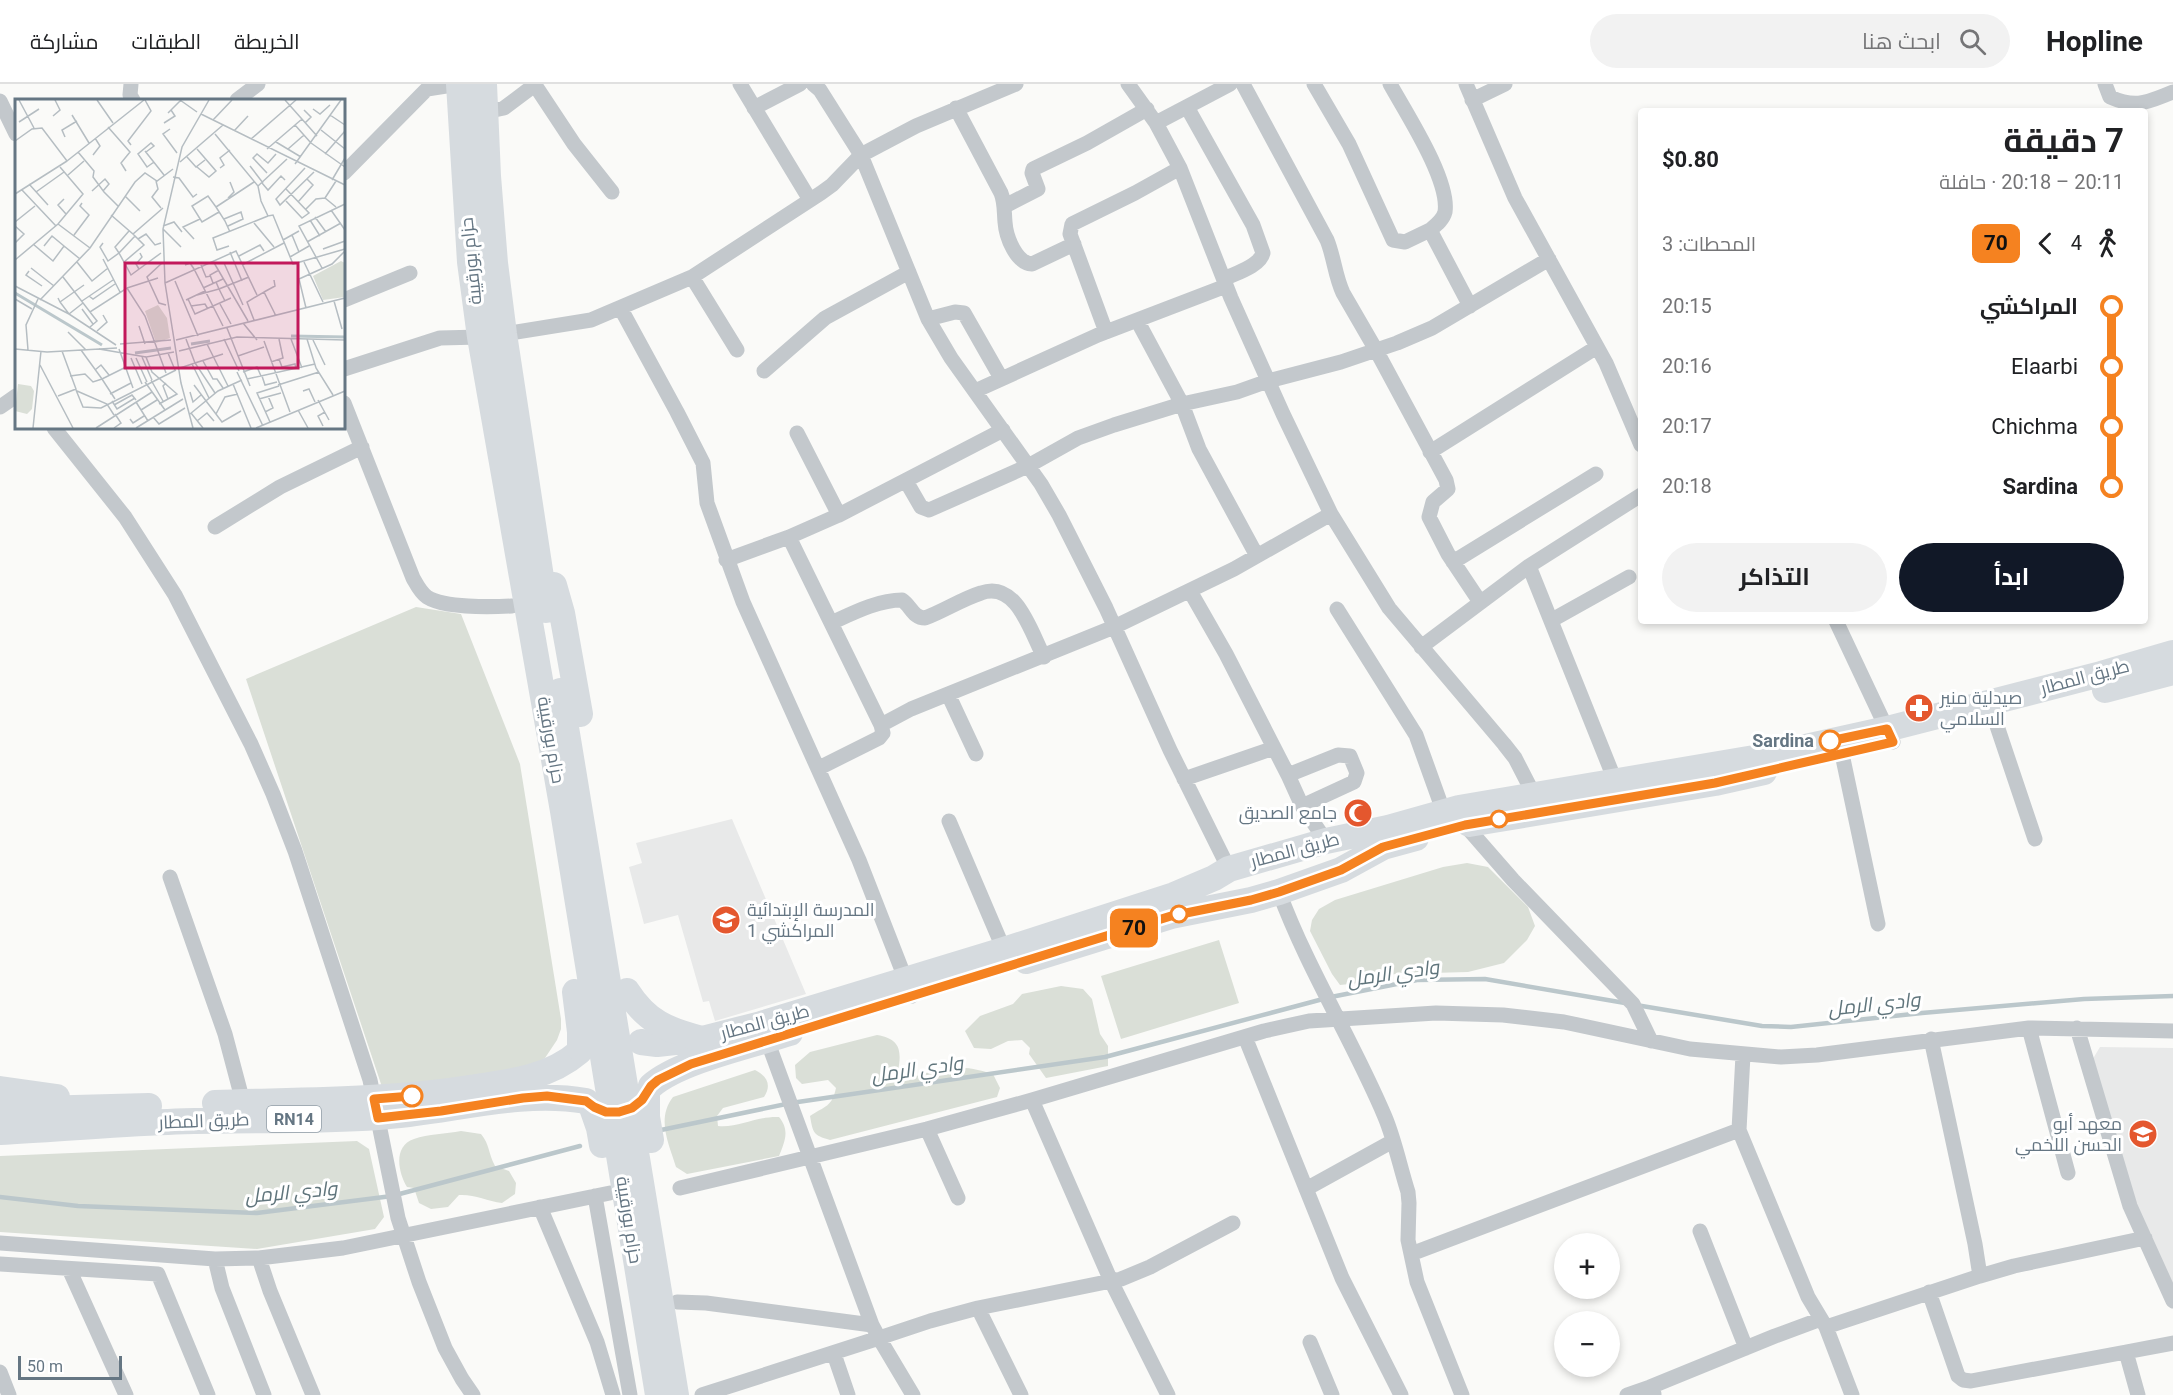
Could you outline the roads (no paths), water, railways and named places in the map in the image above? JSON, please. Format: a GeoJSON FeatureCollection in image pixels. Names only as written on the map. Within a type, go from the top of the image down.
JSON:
{"type":"FeatureCollection","features":[{"type":"Feature","properties":{"kind":"main road","name":"حزام بورقيبة"},"geometry":{"type":"LineString","coordinates":[[459,84],[470,262],[492,336],[572,810],[676,1395]]}},
{"type":"Feature","properties":{"kind":"main road","name":"حزام بورقيبة"},"geometry":{"type":"LineString","coordinates":[[484,84],[495,263],[492,336]]}},
{"type":"Feature","properties":{"kind":"main road"},"geometry":{"type":"LineString","coordinates":[[520,505],[512,606],[578,1010],[579,1050]]}},
{"type":"Feature","properties":{"kind":"main road"},"geometry":{"type":"LineString","coordinates":[[520,505],[562,613],[627,991],[638,1040]]}},
{"type":"Feature","properties":{"kind":"main road","name":"طريق المطار"},"geometry":{"type":"LineString","coordinates":[[1619,790],[1715,783],[1842,754],[1890,735],[2173,652]]}},
{"type":"Feature","properties":{"kind":"main road","name":"طريق المطار"},"geometry":{"type":"LineString","coordinates":[[909,988],[1004,950],[1174,895],[1222,874],[1331,839],[1456,815],[1619,790],[1760,757],[1994,717],[2173,672]]}},
{"type":"Feature","properties":{"kind":"main road","name":"حزام بورقيبة"},"geometry":{"type":"LineString","coordinates":[[572,810],[658,1395]]}},
{"type":"Feature","properties":{"kind":"main road","name":"طريق المطار"},"geometry":{"type":"LineString","coordinates":[[638,1040],[657,1044],[702,1039],[817,1016],[909,988],[1171,916],[1251,900],[1341,870],[1383,847],[1456,815]]}},
{"type":"Feature","properties":{"kind":"main road"},"geometry":{"type":"LineString","coordinates":[[1331,839],[1340,850],[1341,870]]}},
{"type":"Feature","properties":{"kind":"main road"},"geometry":{"type":"LineString","coordinates":[[1222,874],[1215,889],[1222,905]]}},
{"type":"Feature","properties":{"kind":"main road"},"geometry":{"type":"LineString","coordinates":[[627,991],[638,1008],[656,1023],[676,1032],[702,1039]]}},
{"type":"Feature","properties":{"kind":"main road","name":"طريق المطار"},"geometry":{"type":"LineString","coordinates":[[649,1090],[665,1076],[681,1068],[767,1040],[817,1016]]}},
{"type":"Feature","properties":{"kind":"main road"},"geometry":{"type":"LineString","coordinates":[[641,1395],[602,1195],[599,1128],[589,1103],[576,1088],[573,1074],[574,1061],[579,1050],[590,1039],[602,1033],[616,1031],[629,1034],[638,1040],[649,1052],[653,1064],[654,1077],[649,1090],[647,1116],[692,1395]]}},
{"type":"Feature","properties":{"kind":"main road","name":"طريق المطار"},"geometry":{"type":"LineString","coordinates":[[0,1132],[376,1108],[437,1094],[521,1080],[568,1061],[579,1050]]}},
{"type":"Feature","properties":{"kind":"main road"},"geometry":{"type":"LineString","coordinates":[[0,1089],[80,1100],[168,1105]]}},
{"type":"Feature","properties":{"kind":"main road"},"geometry":{"type":"LineString","coordinates":[[589,1103],[606,1112],[619,1112],[632,1108],[649,1090]]}},
{"type":"Feature","properties":{"kind":"main road","name":"طريق المطار"},"geometry":{"type":"LineString","coordinates":[[0,1110],[243,1102],[441,1111],[547,1096],[589,1103]]}},
{"type":"Feature","properties":{"kind":"street"},"geometry":{"type":"LineString","coordinates":[[131,84],[130,94],[132,99]]}},
{"type":"Feature","properties":{"kind":"street"},"geometry":{"type":"LineString","coordinates":[[238,99],[258,84]]}},
{"type":"Feature","properties":{"kind":"street"},"geometry":{"type":"LineString","coordinates":[[345,172],[427,89],[459,84]]}},
{"type":"Feature","properties":{"kind":"street"},"geometry":{"type":"LineString","coordinates":[[485,112],[504,108],[535,84],[574,144],[612,192]]}},
{"type":"Feature","properties":{"kind":"street"},"geometry":{"type":"LineString","coordinates":[[740,84],[810,200]]}},
{"type":"Feature","properties":{"kind":"street"},"geometry":{"type":"LineString","coordinates":[[754,108],[800,84]]}},
{"type":"Feature","properties":{"kind":"street"},"geometry":{"type":"LineString","coordinates":[[813,84],[820,90],[861,155],[928,319],[951,358],[1028,465],[1059,515],[1184,779],[1222,874]]}},
{"type":"Feature","properties":{"kind":"street"},"geometry":{"type":"LineString","coordinates":[[345,369],[440,338],[492,336],[571,324],[621,309],[692,278],[832,185],[861,155],[916,126],[1016,84]]}},
{"type":"Feature","properties":{"kind":"street"},"geometry":{"type":"LineString","coordinates":[[1128,84],[1156,123],[1180,168],[1225,282],[1268,381],[1331,514],[1389,608],[1510,751],[1524,774],[1535,804]]}},
{"type":"Feature","properties":{"kind":"street"},"geometry":{"type":"LineString","coordinates":[[1156,123],[1230,84]]}},
{"type":"Feature","properties":{"kind":"street"},"geometry":{"type":"LineString","coordinates":[[1243,84],[1327,240],[1333,254],[1338,284],[1446,480],[1448,489],[1433,502],[1429,518],[1434,532],[1480,602]]}},
{"type":"Feature","properties":{"kind":"street"},"geometry":{"type":"LineString","coordinates":[[1314,84],[1349,144],[1393,240],[1405,242],[1430,230],[1442,220],[1444,214],[1442,185],[1390,84]]}},
{"type":"Feature","properties":{"kind":"street"},"geometry":{"type":"LineString","coordinates":[[1466,84],[1515,198],[1597,347],[1638,438]]}},
{"type":"Feature","properties":{"kind":"street"},"geometry":{"type":"LineString","coordinates":[[1472,100],[1505,84]]}},
{"type":"Feature","properties":{"kind":"street"},"geometry":{"type":"LineString","coordinates":[[2105,84],[2110,97],[2124,103],[2141,105],[2173,92]]}},
{"type":"Feature","properties":{"kind":"street"},"geometry":{"type":"LineString","coordinates":[[0,101],[15,132]]}},
{"type":"Feature","properties":{"kind":"street"},"geometry":{"type":"LineString","coordinates":[[975,391],[1225,282],[1258,262],[1263,253],[1253,225],[1187,107]]}},
{"type":"Feature","properties":{"kind":"street"},"geometry":{"type":"LineString","coordinates":[[956,108],[1001,193],[1005,206],[1006,228],[1019,259],[1025,264],[1032,264],[1074,244]]}},
{"type":"Feature","properties":{"kind":"street"},"geometry":{"type":"LineString","coordinates":[[1005,206],[1038,189],[1032,173],[1035,168],[1147,110]]}},
{"type":"Feature","properties":{"kind":"street"},"geometry":{"type":"LineString","coordinates":[[1106,332],[1070,234],[1072,224],[1180,168]]}},
{"type":"Feature","properties":{"kind":"street"},"geometry":{"type":"LineString","coordinates":[[1430,230],[1470,306]]}},
{"type":"Feature","properties":{"kind":"street"},"geometry":{"type":"LineString","coordinates":[[906,481],[921,507],[929,510],[1028,465],[1087,435],[1182,404],[1237,392],[1376,350],[1432,328],[1550,259]]}},
{"type":"Feature","properties":{"kind":"street"},"geometry":{"type":"LineString","coordinates":[[764,371],[825,318],[909,272]]}},
{"type":"Feature","properties":{"kind":"street"},"geometry":{"type":"LineString","coordinates":[[345,300],[410,273]]}},
{"type":"Feature","properties":{"kind":"street"},"geometry":{"type":"LineString","coordinates":[[692,278],[737,350]]}},
{"type":"Feature","properties":{"kind":"street"},"geometry":{"type":"LineString","coordinates":[[621,309],[703,463],[706,503],[726,560],[767,658],[819,768],[909,988]]}},
{"type":"Feature","properties":{"kind":"street"},"geometry":{"type":"LineString","coordinates":[[928,319],[955,312],[964,313],[1001,378]]}},
{"type":"Feature","properties":{"kind":"street"},"geometry":{"type":"LineString","coordinates":[[1137,320],[1182,404],[1199,449],[1257,556]]}},
{"type":"Feature","properties":{"kind":"street"},"geometry":{"type":"LineString","coordinates":[[1430,452],[1597,347]]}},
{"type":"Feature","properties":{"kind":"street"},"geometry":{"type":"LineString","coordinates":[[0,406],[15,397]]}},
{"type":"Feature","properties":{"kind":"street"},"geometry":{"type":"LineString","coordinates":[[345,405],[413,578],[425,596],[438,601],[480,607],[512,606]]}},
{"type":"Feature","properties":{"kind":"street"},"geometry":{"type":"LineString","coordinates":[[55,429],[125,517],[161,572],[188,618],[251,744],[273,794],[295,852],[370,1080],[392,1196],[404,1236],[445,1348],[473,1395]]}},
{"type":"Feature","properties":{"kind":"street"},"geometry":{"type":"LineString","coordinates":[[726,560],[789,537],[839,515],[1003,430]]}},
{"type":"Feature","properties":{"kind":"street"},"geometry":{"type":"LineString","coordinates":[[797,433],[839,515]]}},
{"type":"Feature","properties":{"kind":"street"},"geometry":{"type":"LineString","coordinates":[[215,527],[280,487],[362,447]]}},
{"type":"Feature","properties":{"kind":"street"},"geometry":{"type":"LineString","coordinates":[[1453,562],[1596,474]]}},
{"type":"Feature","properties":{"kind":"street"},"geometry":{"type":"LineString","coordinates":[[1421,647],[1529,566],[1638,497]]}},
{"type":"Feature","properties":{"kind":"street"},"geometry":{"type":"LineString","coordinates":[[881,725],[948,694],[1114,627],[1190,591],[1331,514]]}},
{"type":"Feature","properties":{"kind":"street"},"geometry":{"type":"LineString","coordinates":[[789,537],[883,733],[879,738],[819,768]]}},
{"type":"Feature","properties":{"kind":"street"},"geometry":{"type":"LineString","coordinates":[[1529,566],[1619,790]]}},
{"type":"Feature","properties":{"kind":"street"},"geometry":{"type":"LineString","coordinates":[[1552,620],[1629,578]]}},
{"type":"Feature","properties":{"kind":"street"},"geometry":{"type":"LineString","coordinates":[[831,623],[862,610],[896,600],[902,600],[915,615],[925,618],[981,593],[998,591],[1005,593],[1019,607],[1044,657]]}},
{"type":"Feature","properties":{"kind":"street"},"geometry":{"type":"LineString","coordinates":[[1190,591],[1226,654],[1302,806],[1331,839]]}},
{"type":"Feature","properties":{"kind":"street"},"geometry":{"type":"LineString","coordinates":[[1337,609],[1416,735],[1456,815],[1513,880],[1633,1004],[1651,1041]]}},
{"type":"Feature","properties":{"kind":"street"},"geometry":{"type":"LineString","coordinates":[[1837,624],[1890,735]]}},
{"type":"Feature","properties":{"kind":"street"},"geometry":{"type":"LineString","coordinates":[[948,694],[976,754]]}},
{"type":"Feature","properties":{"kind":"street"},"geometry":{"type":"LineString","coordinates":[[1994,717],[2034,839]]}},
{"type":"Feature","properties":{"kind":"street"},"geometry":{"type":"LineString","coordinates":[[1184,779],[1274,748]]}},
{"type":"Feature","properties":{"kind":"street"},"geometry":{"type":"LineString","coordinates":[[1842,754],[1878,924]]}},
{"type":"Feature","properties":{"kind":"street"},"geometry":{"type":"LineString","coordinates":[[1288,775],[1338,755],[1350,756],[1357,773],[1354,782],[1302,806]]}},
{"type":"Feature","properties":{"kind":"street"},"geometry":{"type":"LineString","coordinates":[[949,821],[1004,950]]}},
{"type":"Feature","properties":{"kind":"street"},"geometry":{"type":"LineString","coordinates":[[170,877],[225,1034],[243,1102]]}},
{"type":"Feature","properties":{"kind":"street"},"geometry":{"type":"LineString","coordinates":[[1279,892],[1386,1119],[1409,1203],[1407,1233],[1417,1282],[1462,1395]]}},
{"type":"Feature","properties":{"kind":"street"},"geometry":{"type":"LineString","coordinates":[[680,1188],[927,1129],[1245,1036],[1288,1025],[1337,1019],[1436,1013],[1503,1015],[1564,1022],[1690,1049],[1781,1057],[1817,1055],[2029,1028],[2173,1031]]}},
{"type":"Feature","properties":{"kind":"street"},"geometry":{"type":"LineString","coordinates":[[2029,1028],[2068,1173]]}},
{"type":"Feature","properties":{"kind":"street"},"geometry":{"type":"LineString","coordinates":[[2077,1028],[2130,1206],[2173,1301]]}},
{"type":"Feature","properties":{"kind":"street"},"geometry":{"type":"LineString","coordinates":[[1245,1036],[1342,1278],[1401,1395]]}},
{"type":"Feature","properties":{"kind":"street"},"geometry":{"type":"LineString","coordinates":[[1931,1039],[1976,1244],[1980,1276]]}},
{"type":"Feature","properties":{"kind":"street"},"geometry":{"type":"LineString","coordinates":[[767,1040],[876,1331],[913,1395]]}},
{"type":"Feature","properties":{"kind":"street"},"geometry":{"type":"LineString","coordinates":[[1743,1055],[1739,1130],[1809,1297],[1824,1323],[1852,1395]]}},
{"type":"Feature","properties":{"kind":"street"},"geometry":{"type":"LineString","coordinates":[[1032,1100],[1111,1281],[1168,1395]]}},
{"type":"Feature","properties":{"kind":"street"},"geometry":{"type":"LineString","coordinates":[[927,1129],[958,1198]]}},
{"type":"Feature","properties":{"kind":"street"},"geometry":{"type":"LineString","coordinates":[[1411,1254],[1739,1130]]}},
{"type":"Feature","properties":{"kind":"street"},"geometry":{"type":"LineString","coordinates":[[1306,1189],[1393,1141]]}},
{"type":"Feature","properties":{"kind":"street"},"geometry":{"type":"LineString","coordinates":[[0,1243],[215,1260],[259,1258],[343,1248],[602,1195],[630,1395]]}},
{"type":"Feature","properties":{"kind":"street"},"geometry":{"type":"LineString","coordinates":[[540,1207],[597,1342],[613,1395]]}},
{"type":"Feature","properties":{"kind":"street"},"geometry":{"type":"LineString","coordinates":[[702,1395],[834,1354],[876,1331],[1111,1281],[1142,1271],[1233,1223]]}},
{"type":"Feature","properties":{"kind":"street"},"geometry":{"type":"LineString","coordinates":[[1700,1231],[1746,1348]]}},
{"type":"Feature","properties":{"kind":"street"},"geometry":{"type":"LineString","coordinates":[[1627,1395],[1652,1391],[1746,1348],[1824,1323],[2014,1266],[2145,1238]]}},
{"type":"Feature","properties":{"kind":"street"},"geometry":{"type":"LineString","coordinates":[[160,1256],[158,1274],[207,1395]]}},
{"type":"Feature","properties":{"kind":"street"},"geometry":{"type":"LineString","coordinates":[[259,1258],[270,1292],[313,1395]]}},
{"type":"Feature","properties":{"kind":"street"},"geometry":{"type":"LineString","coordinates":[[215,1260],[222,1288],[264,1395]]}},
{"type":"Feature","properties":{"kind":"street"},"geometry":{"type":"LineString","coordinates":[[0,1264],[158,1274]]}},
{"type":"Feature","properties":{"kind":"street"},"geometry":{"type":"LineString","coordinates":[[69,1269],[126,1395]]}},
{"type":"Feature","properties":{"kind":"street"},"geometry":{"type":"LineString","coordinates":[[1929,1292],[1958,1376],[1963,1380],[1971,1381],[2173,1343]]}},
{"type":"Feature","properties":{"kind":"street"},"geometry":{"type":"LineString","coordinates":[[677,1302],[706,1303],[876,1331]]}},
{"type":"Feature","properties":{"kind":"street"},"geometry":{"type":"LineString","coordinates":[[978,1308],[1021,1395]]}},
{"type":"Feature","properties":{"kind":"street"},"geometry":{"type":"LineString","coordinates":[[1310,1342],[1332,1395]]}},
{"type":"Feature","properties":{"kind":"street"},"geometry":{"type":"LineString","coordinates":[[2126,1352],[2138,1395]]}},
{"type":"Feature","properties":{"kind":"street"},"geometry":{"type":"LineString","coordinates":[[834,1354],[848,1395]]}},
{"type":"Feature","properties":{"kind":"waterway","name":"وادي الرمل"},"geometry":{"type":"LineString","coordinates":[[1331,997],[1417,980],[1485,979],[1625,1003]]}},
{"type":"Feature","properties":{"kind":"waterway","name":"وادي الرمل"},"geometry":{"type":"LineString","coordinates":[[1636,1005],[1762,1026],[1791,1027],[2084,999],[2173,996]]}},
{"type":"Feature","properties":{"kind":"waterway","name":"وادي الرمل"},"geometry":{"type":"LineString","coordinates":[[661,1130],[791,1103],[1105,1057],[1323,999]]}},
{"type":"Feature","properties":{"kind":"waterway","name":"وادي الرمل"},"geometry":{"type":"LineString","coordinates":[[0,1197],[78,1206],[257,1213],[392,1196],[580,1146]]}},
{"type":"Feature","properties":{"kind":"place","name":"صيدلية منير السلامي"},"geometry":{"type":"Point","coordinates":[1919,708]}},
{"type":"Feature","properties":{"kind":"place","name":"Sardina"},"geometry":{"type":"Point","coordinates":[1830,741]}},
{"type":"Feature","properties":{"kind":"place","name":"جامع الصديق"},"geometry":{"type":"Point","coordinates":[1358,813]}},
{"type":"Feature","properties":{"kind":"place","name":"المدرسة الإبتدائية المراكشي 1"},"geometry":{"type":"Point","coordinates":[726,920]}},
{"type":"Feature","properties":{"kind":"place","name":"معهد أبو الحسن اللخمي"},"geometry":{"type":"Point","coordinates":[2143,1134]}}]}
